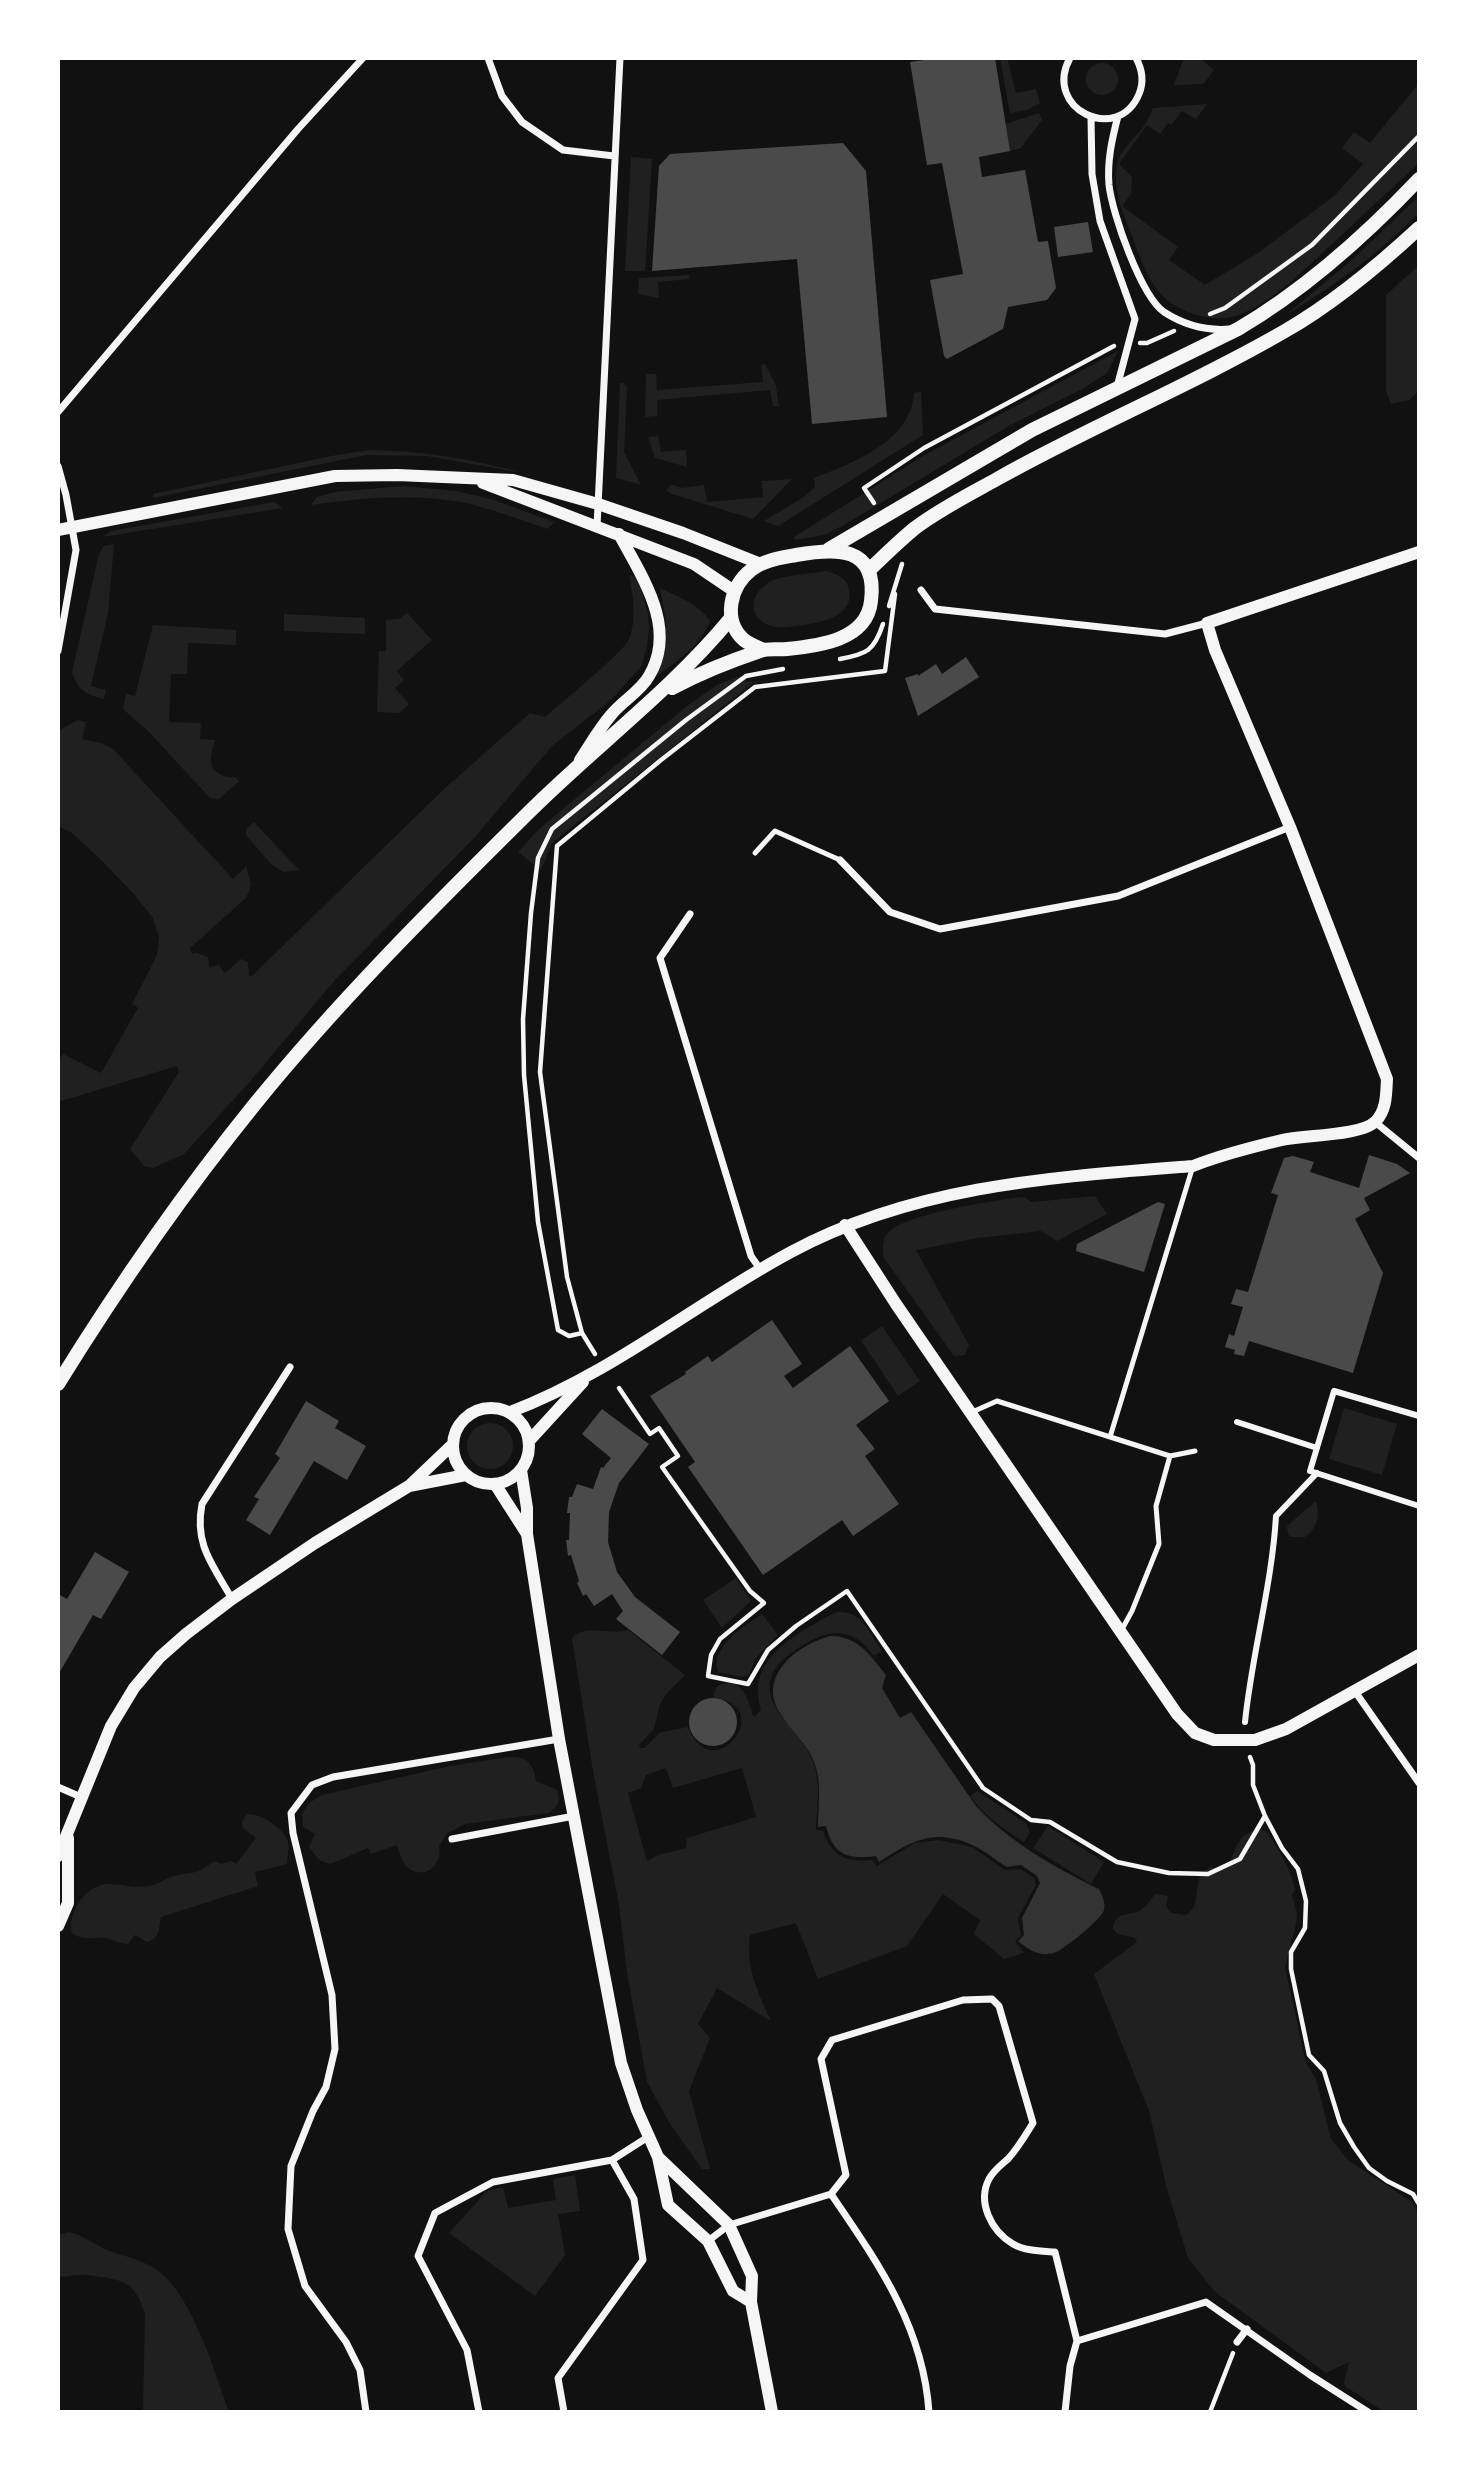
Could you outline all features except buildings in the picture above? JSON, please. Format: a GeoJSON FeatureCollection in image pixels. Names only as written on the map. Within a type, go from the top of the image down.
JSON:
{"type":"FeatureCollection","features":[{"type":"Feature","properties":{"kind":"main road"},"geometry":{"type":"LineString","coordinates":[[58,1384],[106,1306],[255,1104],[382,960],[574,768],[705,650],[731,618],[734,591],[751,570],[774,559],[829,549],[1032,430],[1238,329],[1286,299],[1318,274],[1419,180]]}},
{"type":"Feature","properties":{"kind":"main road"},"geometry":{"type":"LineString","coordinates":[[868,570],[916,528],[971,494],[1086,431],[1238,357],[1287,330],[1329,303],[1419,228]]}},
{"type":"Feature","properties":{"kind":"main road"},"geometry":{"type":"LineString","coordinates":[[655,696],[704,671],[763,650],[785,650],[824,643],[858,629],[870,612],[873,592],[868,570],[864,562],[852,554],[829,549]]}},
{"type":"Feature","properties":{"kind":"main road"},"geometry":{"type":"LineString","coordinates":[[731,618],[743,640],[763,650]]}},
{"type":"Feature","properties":{"kind":"street"},"geometry":{"type":"LineString","coordinates":[[58,412],[289,139],[363,58]]}},
{"type":"Feature","properties":{"kind":"street"},"geometry":{"type":"LineString","coordinates":[[488,58],[502,96],[522,122],[563,150],[614,156]]}},
{"type":"Feature","properties":{"kind":"street"},"geometry":{"type":"LineString","coordinates":[[597,526],[620,58]]}},
{"type":"Feature","properties":{"kind":"street"},"geometry":{"type":"LineString","coordinates":[[1070,58],[1064,72],[1067,95],[1079,111],[1091,117],[1105,119],[1118,116],[1133,106],[1141,89],[1141,71],[1136,58]]}},
{"type":"Feature","properties":{"kind":"street"},"geometry":{"type":"LineString","coordinates":[[1118,116],[1109,166],[1113,208],[1148,293],[1162,311],[1188,324],[1212,330],[1238,329]]}},
{"type":"Feature","properties":{"kind":"street"},"geometry":{"type":"LineString","coordinates":[[1091,117],[1092,174],[1100,221],[1135,319],[1117,389]]}},
{"type":"Feature","properties":{"kind":"street"},"geometry":{"type":"LineString","coordinates":[[58,466],[76,550],[58,650]]}},
{"type":"Feature","properties":{"kind":"street"},"geometry":{"type":"LineString","coordinates":[[58,530],[335,476],[397,475],[513,480],[683,533],[761,564]]}},
{"type":"Feature","properties":{"kind":"street"},"geometry":{"type":"LineString","coordinates":[[476,480],[694,564],[734,591]]}},
{"type":"Feature","properties":{"kind":"street"},"geometry":{"type":"LineString","coordinates":[[574,768],[611,714],[649,677],[658,654],[658,612],[648,586],[619,534]]}},
{"type":"Feature","properties":{"kind":"street"},"geometry":{"type":"LineString","coordinates":[[921,590],[935,609],[1165,634],[1207,623],[1419,552]]}},
{"type":"Feature","properties":{"kind":"street"},"geometry":{"type":"LineString","coordinates":[[529,1441],[588,1377],[603,1366],[760,1269],[845,1225],[905,1205],[958,1192],[1003,1184],[1193,1166],[1213,1158],[1284,1140],[1349,1132],[1376,1122],[1385,1105],[1387,1079],[1290,827],[1215,650],[1207,623]]}},
{"type":"Feature","properties":{"kind":"street"},"geometry":{"type":"LineString","coordinates":[[840,860],[890,912],[940,929],[1118,896],[1290,827]]}},
{"type":"Feature","properties":{"kind":"street"},"geometry":{"type":"LineString","coordinates":[[690,914],[660,958],[751,1256],[760,1269]]}},
{"type":"Feature","properties":{"kind":"street"},"geometry":{"type":"LineString","coordinates":[[1376,1122],[1419,1158]]}},
{"type":"Feature","properties":{"kind":"street"},"geometry":{"type":"LineString","coordinates":[[845,1225],[970,1413],[1177,1714],[1195,1733],[1214,1740],[1255,1740],[1286,1729],[1419,1655]]}},
{"type":"Feature","properties":{"kind":"street"},"geometry":{"type":"LineString","coordinates":[[232,1600],[203,1549],[199,1517],[202,1504],[290,1367]]}},
{"type":"Feature","properties":{"kind":"street"},"geometry":{"type":"LineString","coordinates":[[510,1412],[588,1377]]}},
{"type":"Feature","properties":{"kind":"street"},"geometry":{"type":"LineString","coordinates":[[1419,1416],[1334,1391],[1310,1471],[1419,1506]]}},
{"type":"Feature","properties":{"kind":"street"},"geometry":{"type":"LineString","coordinates":[[486,1408],[510,1412],[526,1430],[529,1441],[521,1470],[511,1479],[495,1484],[484,1484],[467,1475],[456,1462],[452,1446],[457,1427],[464,1418],[475,1410],[486,1408]]}},
{"type":"Feature","properties":{"kind":"street"},"geometry":{"type":"LineString","coordinates":[[1237,1422],[1317,1448]]}},
{"type":"Feature","properties":{"kind":"street"},"geometry":{"type":"LineString","coordinates":[[58,1856],[111,1726],[134,1688],[160,1657],[232,1600],[315,1543],[409,1486],[452,1446]]}},
{"type":"Feature","properties":{"kind":"street"},"geometry":{"type":"LineString","coordinates":[[521,1470],[527,1508],[527,1534],[559,1739],[621,2063],[658,2157],[668,2205],[708,2241],[733,2291],[751,2302]]}},
{"type":"Feature","properties":{"kind":"street"},"geometry":{"type":"LineString","coordinates":[[1245,1722],[1250,1674],[1275,1543],[1276,1517],[1317,1473]]}},
{"type":"Feature","properties":{"kind":"street"},"geometry":{"type":"LineString","coordinates":[[409,1486],[467,1475]]}},
{"type":"Feature","properties":{"kind":"street"},"geometry":{"type":"LineString","coordinates":[[495,1484],[527,1534]]}},
{"type":"Feature","properties":{"kind":"street"},"geometry":{"type":"LineString","coordinates":[[1354,1690],[1419,1783]]}},
{"type":"Feature","properties":{"kind":"street"},"geometry":{"type":"LineString","coordinates":[[366,2412],[360,2370],[346,2342],[304,2286],[288,2229],[291,2166],[313,2111],[326,2087],[335,2049],[332,1995],[293,1833],[291,1813],[312,1784],[333,1777],[559,1739]]}},
{"type":"Feature","properties":{"kind":"street"},"geometry":{"type":"LineString","coordinates":[[58,1787],[81,1797]]}},
{"type":"Feature","properties":{"kind":"street"},"geometry":{"type":"LineString","coordinates":[[452,1839],[574,1816]]}},
{"type":"Feature","properties":{"kind":"street"},"geometry":{"type":"LineString","coordinates":[[58,1926],[68,1903],[68,1834]]}},
{"type":"Feature","properties":{"kind":"street"},"geometry":{"type":"LineString","coordinates":[[708,2241],[729,2225],[831,2193],[845,2175],[821,2059],[832,2040],[963,2000],[992,1999],[999,2006],[1033,2123],[1015,2150],[990,2176],[984,2200],[990,2220],[1001,2235],[1013,2244],[1025,2249],[1055,2252],[1077,2341],[1070,2366],[1065,2412]]}},
{"type":"Feature","properties":{"kind":"street"},"geometry":{"type":"LineString","coordinates":[[479,2412],[467,2350],[418,2256],[435,2213],[493,2182],[612,2160],[648,2137]]}},
{"type":"Feature","properties":{"kind":"street"},"geometry":{"type":"LineString","coordinates":[[658,2157],[729,2225],[752,2276],[751,2302],[772,2412]]}},
{"type":"Feature","properties":{"kind":"street"},"geometry":{"type":"LineString","coordinates":[[564,2412],[558,2378],[643,2260],[634,2199],[612,2160]]}},
{"type":"Feature","properties":{"kind":"street"},"geometry":{"type":"LineString","coordinates":[[831,2193],[898,2297],[916,2346],[928,2394],[929,2412]]}},
{"type":"Feature","properties":{"kind":"street"},"geometry":{"type":"LineString","coordinates":[[1077,2341],[1206,2302],[1368,2412]]}},
{"type":"Feature","properties":{"kind":"street"},"geometry":{"type":"LineString","coordinates":[[1237,2342],[1247,2329]]}},
{"type":"Feature","properties":{"kind":"lane"},"geometry":{"type":"LineString","coordinates":[[755,853],[775,831],[840,860]]}},
{"type":"Feature","properties":{"kind":"lane"},"geometry":{"type":"LineString","coordinates":[[1110,1437],[1193,1166]]}},
{"type":"Feature","properties":{"kind":"lane"},"geometry":{"type":"LineString","coordinates":[[970,1413],[997,1401],[1170,1456],[1195,1451]]}},
{"type":"Feature","properties":{"kind":"lane"},"geometry":{"type":"LineString","coordinates":[[1121,1631],[1159,1544],[1156,1506],[1170,1456]]}},
{"type":"Feature","properties":{"kind":"path"},"geometry":{"type":"LineString","coordinates":[[864,488],[924,448],[1119,343],[1147,343],[1225,308],[1312,245],[1419,136]]}},
{"type":"Feature","properties":{"kind":"path"},"geometry":{"type":"LineString","coordinates":[[603,1366],[582,1333],[567,1277],[540,1072],[557,846],[755,687],[885,671],[896,586],[906,556]]}},
{"type":"Feature","properties":{"kind":"path"},"geometry":{"type":"LineString","coordinates":[[838,659],[861,655],[877,644],[896,586]]}},
{"type":"Feature","properties":{"kind":"path"},"geometry":{"type":"LineString","coordinates":[[582,1333],[569,1336],[558,1329],[538,1222],[534,1182],[524,1075],[523,1019],[537,858],[552,829],[686,720],[746,676],[792,667]]}},
{"type":"Feature","properties":{"kind":"path"},"geometry":{"type":"LineString","coordinates":[[619,1388],[650,1434],[659,1428],[678,1456],[662,1467],[750,1591],[764,1603],[720,1639],[711,1654],[708,1676],[748,1684],[768,1650],[796,1626],[847,1591],[983,1788],[1031,1820],[1050,1822],[1118,1862],[1169,1873],[1208,1874],[1240,1858],[1265,1816]]}},
{"type":"Feature","properties":{"kind":"path"},"geometry":{"type":"LineString","coordinates":[[1244,1741],[1253,1765],[1253,1785],[1265,1816],[1282,1848],[1298,1869],[1306,1900],[1305,1928],[1291,1952],[1291,1969],[1309,2055],[1324,2071],[1339,2123],[1369,2168],[1413,2194],[1419,2204]]}},
{"type":"Feature","properties":{"kind":"path"},"geometry":{"type":"LineString","coordinates":[[1210,2412],[1237,2342]]}},
{"type":"Feature","properties":{"kind":"shaded area"},"geometry":{"type":"Polygon","coordinates":[[[1000,58],[1007,58],[1016,93],[1036,89],[1040,103],[1027,110],[1010,113],[1000,58]]]}},
{"type":"Feature","properties":{"kind":"shaded area"},"geometry":{"type":"Polygon","coordinates":[[[1184,58],[1204,58],[1203,61],[1214,70],[1203,84],[1174,85],[1184,58]]]}},
{"type":"Feature","properties":{"kind":"shaded area"},"geometry":{"type":"Polygon","coordinates":[[[1102,63],[1114,67],[1118,79],[1114,91],[1102,95],[1090,91],[1086,79],[1090,67],[1102,63]]]}},
{"type":"Feature","properties":{"kind":"shaded area"},"geometry":{"type":"Polygon","coordinates":[[[1419,83],[1419,163],[1290,283],[1250,310],[1225,318],[1191,313],[1170,302],[1155,287],[1144,268],[1124,216],[1116,179],[1120,157],[1145,125],[1153,108],[1207,104],[1196,119],[1182,111],[1160,134],[1147,125],[1119,164],[1132,177],[1131,194],[1122,206],[1178,247],[1169,260],[1205,285],[1258,253],[1334,196],[1363,164],[1342,148],[1354,132],[1370,143],[1419,83]]]}},
{"type":"Feature","properties":{"kind":"shaded area"},"geometry":{"type":"Polygon","coordinates":[[[1039,113],[1042,120],[1021,148],[1010,151],[1005,124],[1039,113]]]}},
{"type":"Feature","properties":{"kind":"shaded area"},"geometry":{"type":"Polygon","coordinates":[[[631,157],[652,159],[645,271],[625,271],[631,157]]]}},
{"type":"Feature","properties":{"kind":"shaded area"},"geometry":{"type":"Polygon","coordinates":[[[1419,196],[1419,213],[1388,242],[1337,282],[1283,317],[1351,261],[1419,196]]]}},
{"type":"Feature","properties":{"kind":"shaded area"},"geometry":{"type":"Polygon","coordinates":[[[1419,265],[1419,391],[1409,400],[1391,404],[1386,391],[1386,295],[1419,265]]]}},
{"type":"Feature","properties":{"kind":"shaded area"},"geometry":{"type":"Polygon","coordinates":[[[689,275],[689,279],[658,282],[659,298],[638,294],[639,278],[689,275]]]}},
{"type":"Feature","properties":{"kind":"shaded area"},"geometry":{"type":"Polygon","coordinates":[[[1118,351],[1107,373],[1084,388],[1007,427],[844,525],[824,535],[795,540],[794,537],[923,456],[1118,351]]]}},
{"type":"Feature","properties":{"kind":"shaded area"},"geometry":{"type":"Polygon","coordinates":[[[765,364],[776,386],[779,407],[773,406],[770,390],[657,400],[657,416],[645,417],[646,374],[656,374],[657,390],[763,382],[761,365],[765,364]]]}},
{"type":"Feature","properties":{"kind":"shaded area"},"geometry":{"type":"Polygon","coordinates":[[[620,383],[627,387],[624,452],[641,485],[616,478],[620,383]]]}},
{"type":"Feature","properties":{"kind":"shaded area"},"geometry":{"type":"Polygon","coordinates":[[[921,391],[923,435],[778,526],[764,521],[804,497],[815,487],[814,478],[862,457],[891,437],[903,424],[914,393],[921,391]]]}},
{"type":"Feature","properties":{"kind":"shaded area"},"geometry":{"type":"Polygon","coordinates":[[[658,436],[661,452],[686,450],[687,467],[655,458],[648,437],[658,436]]]}},
{"type":"Feature","properties":{"kind":"shaded area"},"geometry":{"type":"Polygon","coordinates":[[[370,450],[447,457],[523,473],[427,456],[366,455],[153,498],[153,494],[370,450]]]}},
{"type":"Feature","properties":{"kind":"shaded area"},"geometry":{"type":"Polygon","coordinates":[[[792,479],[753,519],[666,490],[672,485],[682,488],[704,485],[707,502],[763,497],[762,481],[792,479]]]}},
{"type":"Feature","properties":{"kind":"shaded area"},"geometry":{"type":"Polygon","coordinates":[[[403,486],[457,491],[494,500],[554,522],[548,529],[494,511],[442,499],[405,497],[311,505],[317,497],[335,492],[403,486]]]}},
{"type":"Feature","properties":{"kind":"shaded area"},"geometry":{"type":"Polygon","coordinates":[[[274,502],[283,508],[102,537],[111,531],[274,502]]]}},
{"type":"Feature","properties":{"kind":"shaded area"},"geometry":{"type":"Polygon","coordinates":[[[114,544],[108,613],[91,686],[106,690],[104,699],[84,691],[72,672],[99,554],[104,546],[114,544]]]}},
{"type":"Feature","properties":{"kind":"shaded area"},"geometry":{"type":"Polygon","coordinates":[[[826,571],[841,577],[848,586],[849,600],[838,615],[818,622],[777,627],[760,620],[755,614],[755,598],[768,583],[787,576],[826,571]]]}},
{"type":"Feature","properties":{"kind":"shaded area"},"geometry":{"type":"Polygon","coordinates":[[[629,575],[637,577],[648,613],[647,647],[641,667],[611,700],[552,746],[475,837],[335,980],[246,1086],[184,1154],[153,1168],[144,1166],[130,1149],[179,1072],[177,1066],[58,1102],[58,1062],[63,1054],[101,1073],[138,1008],[132,1004],[157,955],[159,937],[153,918],[134,894],[72,833],[58,826],[58,731],[78,720],[86,722],[82,739],[113,749],[233,879],[246,866],[251,885],[246,898],[190,948],[192,954],[208,957],[209,967],[219,965],[225,973],[241,959],[248,962],[249,975],[252,976],[444,789],[530,713],[545,717],[625,646],[634,615],[629,575]]]}},
{"type":"Feature","properties":{"kind":"shaded area"},"geometry":{"type":"Polygon","coordinates":[[[660,588],[694,605],[710,621],[693,647],[653,679],[666,634],[660,588]]]}},
{"type":"Feature","properties":{"kind":"shaded area"},"geometry":{"type":"Polygon","coordinates":[[[407,613],[432,640],[397,671],[404,680],[395,688],[409,704],[399,713],[377,712],[379,651],[386,651],[386,620],[399,619],[407,613]]]}},
{"type":"Feature","properties":{"kind":"shaded area"},"geometry":{"type":"Polygon","coordinates":[[[284,614],[365,618],[365,634],[284,631],[284,614]]]}},
{"type":"Feature","properties":{"kind":"shaded area"},"geometry":{"type":"Polygon","coordinates":[[[153,625],[236,630],[236,645],[188,643],[187,674],[171,674],[169,722],[201,723],[200,739],[215,740],[211,758],[214,770],[239,781],[219,799],[210,798],[148,731],[123,709],[126,694],[135,696],[153,625]]]}},
{"type":"Feature","properties":{"kind":"shaded area"},"geometry":{"type":"Polygon","coordinates":[[[740,676],[747,682],[774,680],[753,683],[552,843],[541,870],[518,852],[539,829],[687,706],[717,685],[740,676]]]}},
{"type":"Feature","properties":{"kind":"shaded area"},"geometry":{"type":"Polygon","coordinates":[[[254,822],[299,870],[283,872],[271,864],[246,835],[247,828],[254,822]]]}},
{"type":"Feature","properties":{"kind":"shaded area"},"geometry":{"type":"Polygon","coordinates":[[[1095,1196],[1107,1214],[1057,1241],[1041,1231],[977,1238],[916,1250],[969,1345],[965,1355],[954,1356],[884,1258],[884,1239],[892,1229],[923,1216],[1013,1198],[1024,1197],[1032,1202],[1095,1196]]]}},
{"type":"Feature","properties":{"kind":"shaded area"},"geometry":{"type":"Polygon","coordinates":[[[882,1326],[920,1381],[898,1396],[862,1342],[882,1326]]]}},
{"type":"Feature","properties":{"kind":"shaded area"},"geometry":{"type":"Polygon","coordinates":[[[1344,1408],[1397,1424],[1382,1475],[1329,1459],[1344,1408]]]}},
{"type":"Feature","properties":{"kind":"shaded area"},"geometry":{"type":"Polygon","coordinates":[[[490,1423],[506,1430],[513,1446],[506,1462],[490,1469],[474,1462],[467,1446],[474,1430],[490,1423]]]}},
{"type":"Feature","properties":{"kind":"shaded area"},"geometry":{"type":"Polygon","coordinates":[[[1316,1501],[1318,1516],[1313,1529],[1305,1537],[1291,1537],[1287,1526],[1316,1501]]]}},
{"type":"Feature","properties":{"kind":"shaded area"},"geometry":{"type":"Polygon","coordinates":[[[736,1578],[750,1602],[722,1628],[703,1600],[736,1578]]]}},
{"type":"Feature","properties":{"kind":"shaded area"},"geometry":{"type":"Polygon","coordinates":[[[838,1612],[846,1612],[859,1619],[882,1651],[874,1656],[867,1647],[847,1634],[823,1635],[791,1653],[776,1668],[770,1682],[776,1708],[813,1761],[818,1786],[816,1830],[823,1831],[831,1847],[841,1856],[854,1860],[872,1860],[877,1866],[915,1843],[939,1840],[972,1847],[1005,1870],[1021,1869],[1034,1878],[1036,1885],[1018,1918],[1021,1935],[1015,1942],[1024,1953],[1004,1959],[974,1934],[980,1920],[943,1894],[907,1946],[818,1979],[796,1923],[750,1935],[751,1969],[771,2021],[717,1988],[698,2024],[710,2038],[689,2091],[710,2169],[702,2169],[670,2124],[647,2082],[572,1638],[591,1630],[628,1630],[685,1675],[660,1704],[654,1729],[639,1745],[640,1748],[645,1748],[659,1733],[688,1727],[699,1744],[712,1750],[724,1748],[735,1739],[741,1727],[740,1714],[732,1704],[713,1698],[716,1687],[725,1684],[737,1686],[746,1695],[755,1716],[761,1710],[759,1683],[768,1661],[797,1634],[838,1612]],[[666,1768],[646,1775],[641,1788],[628,1793],[647,1861],[658,1855],[686,1848],[687,1838],[756,1817],[742,1768],[673,1788],[666,1768]]]}},
{"type":"Feature","properties":{"kind":"shaded area"},"geometry":{"type":"Polygon","coordinates":[[[762,1614],[778,1635],[756,1658],[749,1675],[742,1677],[718,1672],[717,1663],[723,1646],[762,1614]]]}},
{"type":"Feature","properties":{"kind":"shaded area"},"geometry":{"type":"Polygon","coordinates":[[[830,1636],[856,1643],[874,1660],[886,1675],[882,1688],[900,1718],[911,1712],[976,1806],[989,1819],[1033,1853],[1099,1889],[1104,1910],[1090,1927],[1054,1953],[1034,1952],[1018,1941],[1024,1935],[1022,1918],[1040,1883],[1037,1876],[1021,1865],[1007,1867],[970,1844],[944,1837],[911,1843],[879,1862],[876,1856],[857,1857],[843,1853],[833,1843],[826,1826],[818,1827],[818,1774],[809,1751],[780,1713],[774,1699],[773,1687],[784,1664],[794,1655],[817,1640],[830,1636]]]}},
{"type":"Feature","properties":{"kind":"shaded area"},"geometry":{"type":"Polygon","coordinates":[[[508,1757],[528,1762],[536,1781],[557,1790],[557,1806],[549,1813],[465,1824],[446,1834],[439,1846],[439,1858],[428,1871],[417,1872],[408,1868],[397,1845],[371,1854],[368,1848],[330,1864],[319,1860],[309,1847],[315,1834],[303,1827],[302,1814],[309,1803],[322,1795],[450,1766],[508,1757]]]}},
{"type":"Feature","properties":{"kind":"shaded area"},"geometry":{"type":"Polygon","coordinates":[[[977,1791],[1026,1823],[1030,1832],[1024,1842],[982,1810],[970,1796],[977,1791]]]}},
{"type":"Feature","properties":{"kind":"shaded area"},"geometry":{"type":"Polygon","coordinates":[[[247,1814],[271,1822],[286,1837],[289,1845],[287,1864],[255,1872],[258,1886],[161,1917],[157,1935],[147,1942],[135,1935],[128,1944],[106,1938],[84,1938],[72,1933],[75,1909],[84,1896],[98,1886],[149,1886],[174,1876],[198,1871],[215,1861],[221,1864],[232,1861],[236,1864],[256,1838],[243,1828],[242,1822],[247,1814]]]}},
{"type":"Feature","properties":{"kind":"shaded area"},"geometry":{"type":"Polygon","coordinates":[[[1048,1826],[1104,1862],[1091,1884],[1033,1848],[1048,1826]]]}},
{"type":"Feature","properties":{"kind":"shaded area"},"geometry":{"type":"Polygon","coordinates":[[[1259,1830],[1266,1831],[1280,1852],[1291,1874],[1295,1890],[1292,1895],[1297,1913],[1296,1924],[1285,1967],[1306,2063],[1316,2079],[1331,2139],[1348,2160],[1412,2202],[1419,2214],[1419,2412],[1385,2412],[1346,2387],[1344,2383],[1349,2362],[1326,2373],[1214,2291],[1188,2258],[1167,2189],[1149,2111],[1094,1974],[1137,1942],[1135,1938],[1118,1934],[1113,1929],[1119,1917],[1139,1911],[1156,1894],[1168,1896],[1166,1906],[1171,1913],[1186,1915],[1195,1904],[1198,1883],[1205,1871],[1212,1867],[1221,1870],[1228,1868],[1241,1839],[1259,1830]]]}},
{"type":"Feature","properties":{"kind":"shaded area"},"geometry":{"type":"Polygon","coordinates":[[[575,2175],[580,2211],[558,2214],[565,2255],[535,2296],[449,2233],[487,2191],[503,2187],[508,2208],[556,2200],[553,2179],[575,2175]]]}},
{"type":"Feature","properties":{"kind":"shaded area"},"geometry":{"type":"Polygon","coordinates":[[[69,2232],[146,2264],[170,2281],[201,2335],[229,2412],[143,2412],[145,2314],[142,2305],[131,2287],[119,2281],[85,2275],[58,2276],[58,2235],[69,2232]]]}}]}
